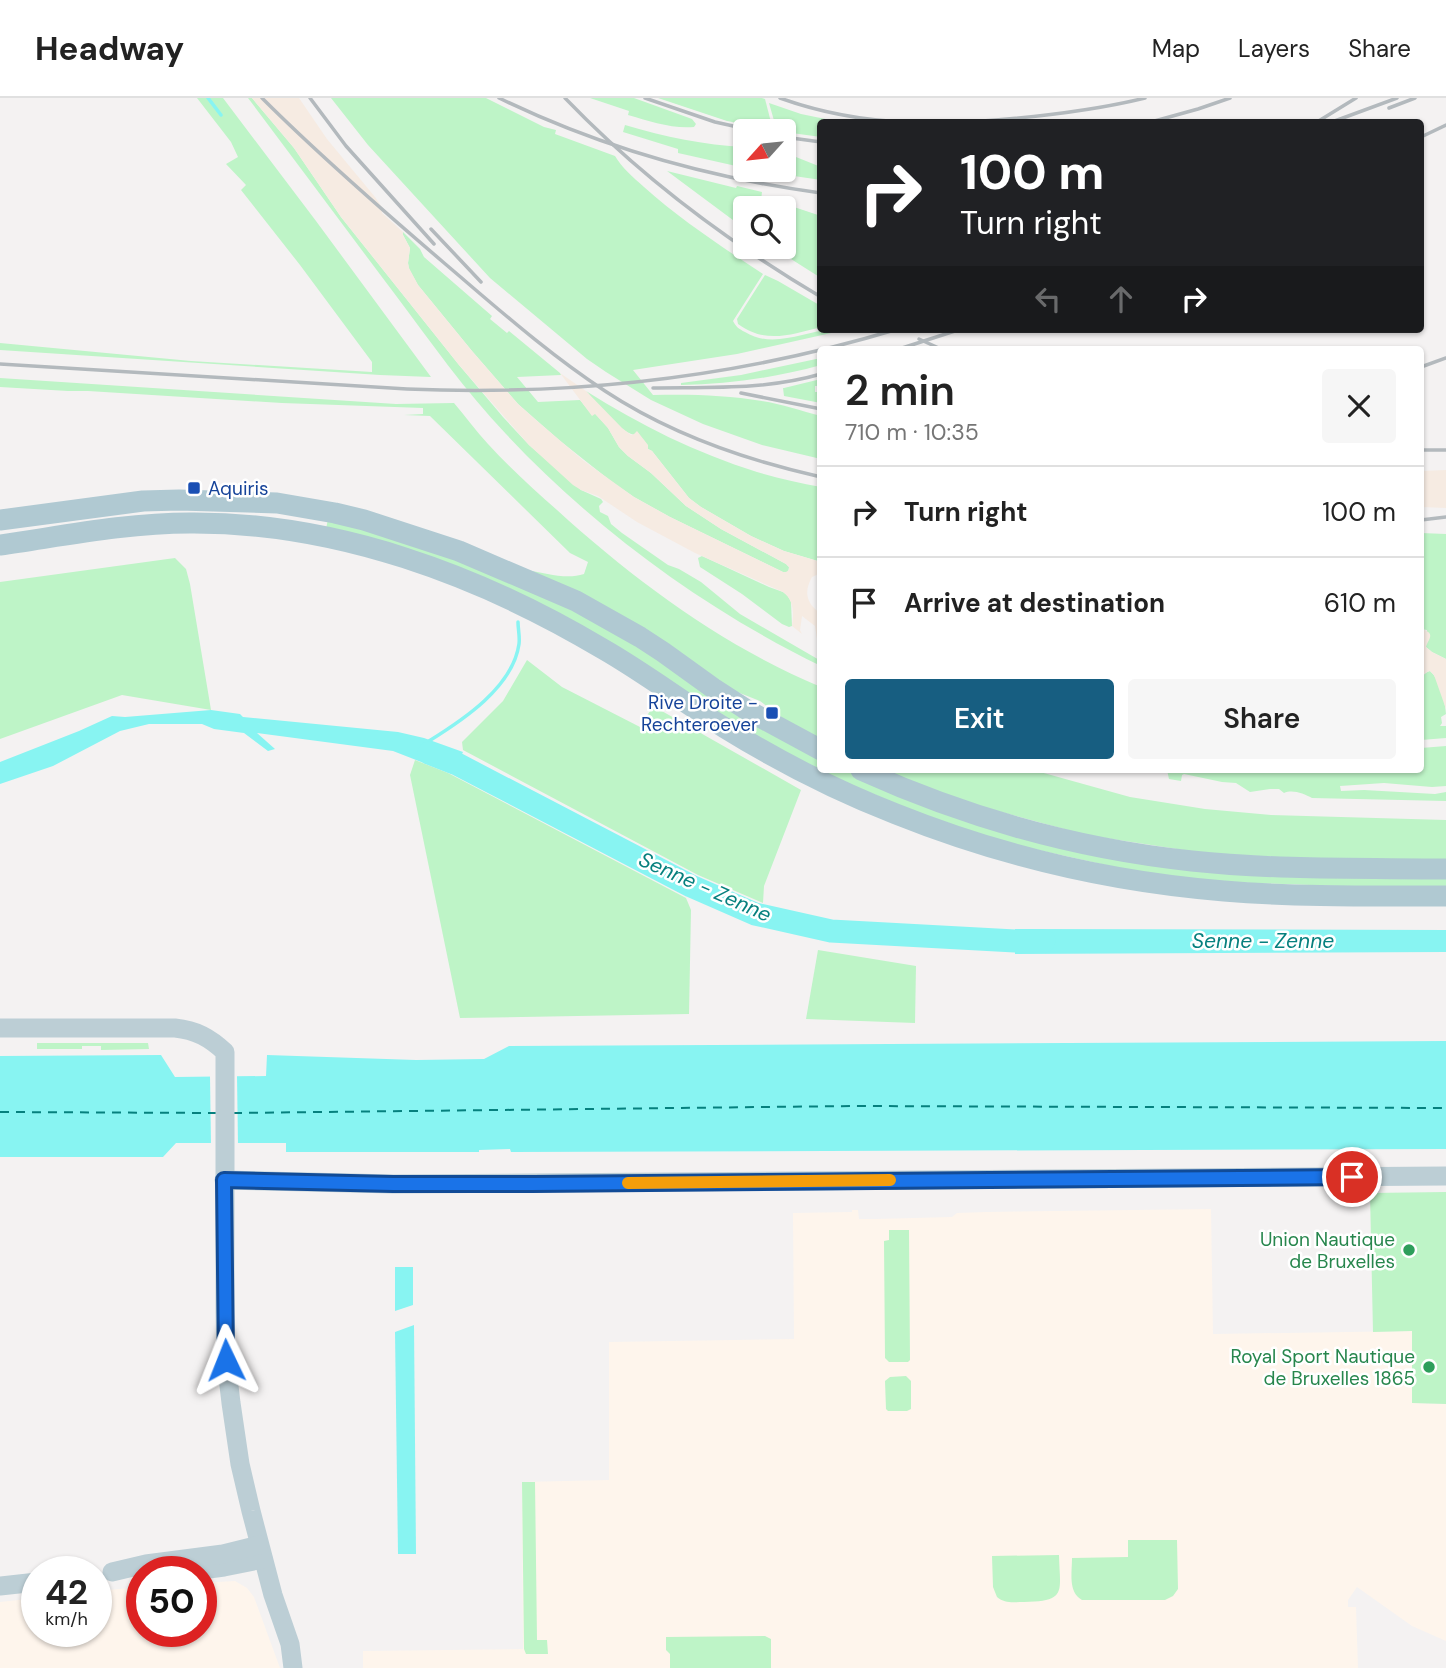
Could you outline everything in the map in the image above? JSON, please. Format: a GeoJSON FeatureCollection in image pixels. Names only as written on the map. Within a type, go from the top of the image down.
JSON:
{"type":"FeatureCollection","features":[{"type":"Feature","properties":{"kind":"main road"},"geometry":{"type":"LineString","coordinates":[[0,520],[143,501],[179,500],[277,503],[364,520],[459,551],[576,601],[663,652],[747,710],[817,748]]}},
{"type":"Feature","properties":{"kind":"main road"},"geometry":{"type":"LineString","coordinates":[[0,545],[99,530],[188,523],[263,526],[332,538],[372,548],[450,574],[530,609],[608,651],[723,726],[797,769],[869,803],[956,836],[1050,863],[1161,884],[1255,893],[1446,896]]}},
{"type":"Feature","properties":{"kind":"main road"},"geometry":{"type":"LineString","coordinates":[[868,773],[931,799],[1009,824],[1131,852],[1191,861],[1269,866],[1446,869]]}},
{"type":"Feature","properties":{"kind":"main road"},"geometry":{"type":"LineString","coordinates":[[0,1028],[187,1029],[207,1038],[225,1052],[226,1360],[240,1464],[261,1552],[290,1644],[293,1668]]}},
{"type":"Feature","properties":{"kind":"main road"},"geometry":{"type":"LineString","coordinates":[[224,1180],[533,1184],[1446,1177]]}},
{"type":"Feature","properties":{"kind":"main road"},"geometry":{"type":"LineString","coordinates":[[217,1568],[261,1552]]}},
{"type":"Feature","properties":{"kind":"main road"},"geometry":{"type":"LineString","coordinates":[[112,1571],[223,1554],[261,1552]]}},
{"type":"Feature","properties":{"kind":"main road"},"geometry":{"type":"LineString","coordinates":[[0,1586],[21,1584]]}},
{"type":"Feature","properties":{"kind":"main road"},"geometry":{"type":"LineString","coordinates":[[290,1644],[306,1668]]}},
{"type":"Feature","properties":{"kind":"shaded area"},"geometry":{"type":"Polygon","coordinates":[[[1211,1209],[1213,1334],[1412,1331],[1412,1403],[1446,1404],[1446,1641],[1412,1626],[1357,1587],[1348,1600],[1348,1607],[1356,1607],[1358,1668],[363,1668],[363,1651],[523,1649],[522,1482],[609,1480],[609,1342],[794,1339],[793,1213],[858,1210],[859,1219],[875,1219],[952,1217],[957,1213],[987,1212],[1211,1209]]]}},
{"type":"Feature","properties":{"kind":"shaded area"},"geometry":{"type":"Polygon","coordinates":[[[235,1581],[247,1588],[254,1597],[280,1668],[0,1668],[0,1602],[21,1600],[21,1647],[112,1647],[112,1590],[126,1588],[126,1647],[217,1647],[217,1582],[235,1581]]]}},
{"type":"Feature","properties":{"kind":"green space"},"geometry":{"type":"Polygon","coordinates":[[[197,98],[223,98],[431,377],[0,350],[0,343],[191,361],[372,372],[372,362],[241,190],[246,185],[226,164],[238,157],[231,142],[197,98]]]}},
{"type":"Feature","properties":{"kind":"green space"},"geometry":{"type":"Polygon","coordinates":[[[248,98],[252,98],[294,148],[341,217],[459,365],[529,445],[581,490],[601,499],[603,502],[599,506],[600,512],[608,516],[611,524],[622,533],[668,565],[701,582],[740,614],[817,659],[817,664],[693,593],[614,534],[540,469],[491,418],[434,347],[248,98]]]}},
{"type":"Feature","properties":{"kind":"green space"},"geometry":{"type":"Polygon","coordinates":[[[331,98],[486,98],[544,127],[556,130],[555,134],[615,156],[632,176],[672,211],[733,254],[733,259],[741,259],[763,274],[733,321],[739,329],[766,339],[817,332],[831,333],[737,354],[633,370],[653,395],[708,395],[748,399],[817,415],[817,458],[762,445],[703,424],[651,400],[587,359],[490,278],[368,145],[331,98]]]}},
{"type":"Feature","properties":{"kind":"green space"},"geometry":{"type":"Polygon","coordinates":[[[590,98],[634,98],[692,119],[696,124],[694,127],[686,127],[652,122],[628,115],[629,111],[590,98]]]}},
{"type":"Feature","properties":{"kind":"green space"},"geometry":{"type":"Polygon","coordinates":[[[658,98],[765,99],[770,119],[727,121],[658,98]]]}},
{"type":"Feature","properties":{"kind":"green space"},"geometry":{"type":"Polygon","coordinates":[[[769,103],[825,119],[817,119],[817,136],[796,134],[796,119],[774,119],[769,103]]]}},
{"type":"Feature","properties":{"kind":"green space"},"geometry":{"type":"Polygon","coordinates":[[[625,125],[685,140],[733,146],[733,165],[678,153],[678,149],[623,132],[625,125]]]}},
{"type":"Feature","properties":{"kind":"green space"},"geometry":{"type":"Polygon","coordinates":[[[796,157],[817,165],[817,179],[796,176],[796,157]]]}},
{"type":"Feature","properties":{"kind":"green space"},"geometry":{"type":"Polygon","coordinates":[[[667,171],[736,188],[737,186],[762,192],[762,196],[733,196],[733,220],[667,171]]]}},
{"type":"Feature","properties":{"kind":"green space"},"geometry":{"type":"Polygon","coordinates":[[[796,208],[817,215],[817,275],[791,259],[796,259],[796,208]]]}},
{"type":"Feature","properties":{"kind":"green space"},"geometry":{"type":"Polygon","coordinates":[[[403,232],[424,257],[492,316],[490,319],[507,333],[509,331],[560,373],[561,375],[517,377],[538,402],[580,400],[592,415],[595,413],[608,428],[628,456],[651,473],[686,506],[721,529],[786,564],[789,567],[788,572],[783,572],[670,517],[634,497],[559,440],[518,404],[418,285],[409,269],[410,248],[403,232]]]}},
{"type":"Feature","properties":{"kind":"green space"},"geometry":{"type":"Polygon","coordinates":[[[765,275],[817,304],[817,328],[788,335],[758,334],[738,324],[737,319],[765,275]]]}},
{"type":"Feature","properties":{"kind":"green space"},"geometry":{"type":"Polygon","coordinates":[[[817,359],[817,366],[769,377],[681,385],[817,359]]]}},
{"type":"Feature","properties":{"kind":"green space"},"geometry":{"type":"Polygon","coordinates":[[[0,378],[396,404],[454,403],[521,478],[617,562],[715,632],[785,671],[817,685],[817,739],[798,730],[760,701],[727,688],[527,570],[577,576],[584,574],[588,562],[570,553],[430,416],[404,415],[423,414],[423,408],[0,387],[0,378]]]}},
{"type":"Feature","properties":{"kind":"green space"},"geometry":{"type":"Polygon","coordinates":[[[817,380],[817,402],[784,396],[783,388],[817,380]]]}},
{"type":"Feature","properties":{"kind":"green space"},"geometry":{"type":"Polygon","coordinates":[[[586,391],[648,427],[690,447],[757,472],[817,486],[817,561],[784,551],[751,536],[701,507],[689,498],[637,432],[634,435],[628,432],[608,416],[586,391]]]}},
{"type":"Feature","properties":{"kind":"green space"},"geometry":{"type":"Polygon","coordinates":[[[328,519],[457,557],[588,616],[817,756],[817,770],[797,762],[645,668],[326,529],[328,519]]]}},
{"type":"Feature","properties":{"kind":"green space"},"geometry":{"type":"Polygon","coordinates":[[[1424,533],[1446,534],[1446,659],[1426,647],[1427,630],[1424,630],[1424,533]]]}},
{"type":"Feature","properties":{"kind":"green space"},"geometry":{"type":"Polygon","coordinates":[[[702,556],[783,592],[791,602],[792,626],[782,624],[700,567],[698,558],[702,556]]]}},
{"type":"Feature","properties":{"kind":"green space"},"geometry":{"type":"Polygon","coordinates":[[[175,558],[186,569],[190,584],[211,710],[122,695],[0,739],[0,582],[175,558]]]}},
{"type":"Feature","properties":{"kind":"green space"},"geometry":{"type":"Polygon","coordinates":[[[527,660],[562,687],[640,727],[653,706],[801,790],[764,886],[763,903],[698,875],[463,750],[462,742],[503,701],[527,660]]]}},
{"type":"Feature","properties":{"kind":"green space"},"geometry":{"type":"Polygon","coordinates":[[[1430,671],[1437,680],[1443,697],[1446,714],[1441,717],[1440,726],[1446,726],[1446,738],[1424,740],[1426,673],[1430,671]]]}},
{"type":"Feature","properties":{"kind":"green space"},"geometry":{"type":"Polygon","coordinates":[[[1446,746],[1446,786],[1384,783],[1340,786],[1341,791],[1435,794],[1446,792],[1446,801],[1312,798],[1295,792],[1284,793],[1279,789],[1250,792],[1236,783],[1184,774],[1181,781],[1169,779],[1168,773],[1424,773],[1424,748],[1446,746]]]}},
{"type":"Feature","properties":{"kind":"green space"},"geometry":{"type":"Polygon","coordinates":[[[415,760],[448,773],[686,898],[691,910],[689,1014],[460,1018],[410,775],[415,760]]]}},
{"type":"Feature","properties":{"kind":"green space"},"geometry":{"type":"Polygon","coordinates":[[[823,773],[852,773],[885,788],[1061,845],[1446,875],[1446,890],[1173,880],[971,835],[823,773]]]}},
{"type":"Feature","properties":{"kind":"green space"},"geometry":{"type":"Polygon","coordinates":[[[891,773],[1044,773],[1130,797],[1205,809],[1271,815],[1446,820],[1446,860],[1328,860],[1203,853],[1086,835],[968,803],[891,773]]]}},
{"type":"Feature","properties":{"kind":"green space"},"geometry":{"type":"Polygon","coordinates":[[[818,950],[916,966],[915,1023],[806,1019],[818,950]]]}},
{"type":"Feature","properties":{"kind":"green space"},"geometry":{"type":"Polygon","coordinates":[[[37,1043],[148,1043],[149,1049],[101,1050],[101,1046],[82,1046],[82,1049],[37,1049],[37,1043]]]}},
{"type":"Feature","properties":{"kind":"green space","name":"Union Nautique de Bruxelles"},"geometry":{"type":"Polygon","coordinates":[[[1446,1192],[1446,1404],[1412,1403],[1412,1331],[1373,1332],[1370,1193],[1446,1192]]]}},
{"type":"Feature","properties":{"kind":"green space"},"geometry":{"type":"Polygon","coordinates":[[[889,1230],[909,1230],[908,1362],[889,1362],[885,1358],[884,1241],[889,1240],[889,1230]]]}},
{"type":"Feature","properties":{"kind":"green space"},"geometry":{"type":"Polygon","coordinates":[[[906,1376],[911,1381],[911,1409],[888,1411],[885,1381],[890,1377],[906,1376]]]}},
{"type":"Feature","properties":{"kind":"green space"},"geometry":{"type":"Polygon","coordinates":[[[522,1482],[535,1482],[537,1640],[547,1640],[548,1654],[526,1654],[524,1649],[522,1482]]]}},
{"type":"Feature","properties":{"kind":"green space"},"geometry":{"type":"Polygon","coordinates":[[[1128,1540],[1177,1540],[1178,1589],[1173,1596],[1165,1600],[1082,1600],[1078,1597],[1072,1582],[1072,1558],[1128,1557],[1128,1540]]]}},
{"type":"Feature","properties":{"kind":"green space"},"geometry":{"type":"Polygon","coordinates":[[[1059,1555],[1060,1586],[1054,1597],[1048,1600],[1013,1602],[997,1597],[993,1587],[992,1556],[1059,1555]]]}},
{"type":"Feature","properties":{"kind":"green space"},"geometry":{"type":"Polygon","coordinates":[[[765,1636],[771,1639],[771,1668],[670,1668],[666,1637],[765,1636]]]}},
{"type":"Feature","properties":{"kind":"sand"},"geometry":{"type":"Polygon","coordinates":[[[252,98],[299,98],[327,139],[375,197],[383,209],[382,213],[403,232],[410,248],[409,268],[418,285],[518,404],[584,461],[634,497],[670,517],[783,572],[789,570],[786,564],[721,529],[686,506],[619,447],[608,428],[595,414],[592,416],[560,373],[586,391],[631,435],[637,431],[648,449],[689,498],[701,507],[751,536],[784,551],[817,561],[817,575],[812,577],[807,593],[812,606],[817,610],[817,639],[815,626],[802,616],[802,634],[792,626],[792,607],[783,592],[695,553],[637,522],[598,496],[581,490],[529,445],[459,365],[341,217],[294,148],[252,98]]]}},
{"type":"Feature","properties":{"kind":"sand"},"geometry":{"type":"Polygon","coordinates":[[[1446,470],[1446,508],[1424,507],[1424,471],[1446,470]]]}},
{"type":"Feature","properties":{"kind":"sand"},"geometry":{"type":"Polygon","coordinates":[[[1424,630],[1430,634],[1426,647],[1446,659],[1446,709],[1434,675],[1430,671],[1424,674],[1424,630]]]}},
{"type":"Feature","properties":{"kind":"water"},"geometry":{"type":"Polygon","coordinates":[[[211,710],[240,714],[243,717],[398,732],[463,752],[452,774],[393,751],[257,733],[275,749],[268,751],[244,733],[214,729],[202,724],[149,724],[120,731],[53,766],[0,784],[0,762],[112,716],[211,710]]]}},
{"type":"Feature","properties":{"kind":"water"},"geometry":{"type":"Polygon","coordinates":[[[1015,929],[1446,930],[1446,952],[1015,954],[1015,929]]]}},
{"type":"Feature","properties":{"kind":"water"},"geometry":{"type":"Polygon","coordinates":[[[1446,1041],[1446,1149],[511,1152],[510,1149],[479,1152],[286,1152],[286,1143],[176,1143],[163,1157],[0,1157],[0,1056],[161,1055],[175,1077],[266,1076],[267,1055],[416,1060],[484,1059],[509,1046],[1446,1041]]]}},
{"type":"Feature","properties":{"kind":"water"},"geometry":{"type":"Polygon","coordinates":[[[395,1267],[413,1267],[413,1305],[395,1311],[395,1267]]]}},
{"type":"Feature","properties":{"kind":"water"},"geometry":{"type":"Polygon","coordinates":[[[414,1325],[416,1554],[398,1554],[395,1332],[414,1325]]]}},
{"type":"Feature","properties":{"kind":"pier"},"geometry":{"type":"Polygon","coordinates":[[[210,1076],[237,1076],[238,1146],[211,1146],[210,1076]]]}},
{"type":"Feature","properties":{"kind":"waterway"},"geometry":{"type":"LineString","coordinates":[[208,98],[221,115]]}},
{"type":"Feature","properties":{"kind":"waterway"},"geometry":{"type":"LineString","coordinates":[[429,741],[457,723],[497,688],[515,660],[519,644],[518,622]]}},
{"type":"Feature","properties":{"kind":"waterway","name":"Senne - Zenne"},"geometry":{"type":"LineString","coordinates":[[429,753],[457,764],[691,886],[755,914],[831,931],[1044,941]]}},
{"type":"Feature","properties":{"kind":"ferry route"},"geometry":{"type":"LineString","coordinates":[[233,1113],[853,1106],[1446,1108]]}},
{"type":"Feature","properties":{"kind":"ferry route"},"geometry":{"type":"LineString","coordinates":[[0,1112],[216,1113]]}},
{"type":"Feature","properties":{"kind":"railway"},"geometry":{"type":"LineString","coordinates":[[262,98],[351,182],[483,296],[542,345],[605,391],[655,420],[709,444],[817,476]]}},
{"type":"Feature","properties":{"kind":"railway"},"geometry":{"type":"LineString","coordinates":[[310,98],[346,146],[434,244]]}},
{"type":"Feature","properties":{"kind":"railway"},"geometry":{"type":"LineString","coordinates":[[499,98],[576,131],[656,158],[738,179],[817,192]]}},
{"type":"Feature","properties":{"kind":"railway"},"geometry":{"type":"LineString","coordinates":[[565,98],[654,181],[686,206],[752,254],[817,295]]}},
{"type":"Feature","properties":{"kind":"railway"},"geometry":{"type":"LineString","coordinates":[[645,98],[733,126]]}},
{"type":"Feature","properties":{"kind":"railway"},"geometry":{"type":"LineString","coordinates":[[780,98],[840,114],[872,119]]}},
{"type":"Feature","properties":{"kind":"railway"},"geometry":{"type":"LineString","coordinates":[[1014,119],[1145,98]]}},
{"type":"Feature","properties":{"kind":"railway"},"geometry":{"type":"LineString","coordinates":[[1162,119],[1230,98]]}},
{"type":"Feature","properties":{"kind":"railway"},"geometry":{"type":"LineString","coordinates":[[1322,119],[1356,98]]}},
{"type":"Feature","properties":{"kind":"railway"},"geometry":{"type":"LineString","coordinates":[[1340,119],[1397,98]]}},
{"type":"Feature","properties":{"kind":"railway"},"geometry":{"type":"LineString","coordinates":[[1389,108],[1415,98]]}},
{"type":"Feature","properties":{"kind":"railway"},"geometry":{"type":"LineString","coordinates":[[1424,136],[1446,125]]}},
{"type":"Feature","properties":{"kind":"railway"},"geometry":{"type":"LineString","coordinates":[[796,139],[817,141]]}},
{"type":"Feature","properties":{"kind":"railway"},"geometry":{"type":"LineString","coordinates":[[431,229],[481,282]]}},
{"type":"Feature","properties":{"kind":"railway"},"geometry":{"type":"LineString","coordinates":[[838,346],[884,333]]}},
{"type":"Feature","properties":{"kind":"railway"},"geometry":{"type":"LineString","coordinates":[[908,346],[949,333]]}},
{"type":"Feature","properties":{"kind":"railway"},"geometry":{"type":"LineString","coordinates":[[919,339],[934,346]]}},
{"type":"Feature","properties":{"kind":"railway"},"geometry":{"type":"LineString","coordinates":[[0,364],[407,389],[531,389],[655,380],[817,351]]}},
{"type":"Feature","properties":{"kind":"railway"},"geometry":{"type":"LineString","coordinates":[[1424,366],[1446,358]]}},
{"type":"Feature","properties":{"kind":"railway"},"geometry":{"type":"LineString","coordinates":[[653,388],[759,385],[817,375]]}},
{"type":"Feature","properties":{"kind":"railway"},"geometry":{"type":"LineString","coordinates":[[741,393],[817,408]]}},
{"type":"Feature","properties":{"kind":"railway"},"geometry":{"type":"LineString","coordinates":[[1424,450],[1446,450]]}},
{"type":"Feature","properties":{"kind":"railway"},"geometry":{"type":"LineString","coordinates":[[1424,520],[1446,517]]}},
{"type":"Feature","properties":{"kind":"slow traffic"},"geometry":{"type":"LineString","coordinates":[[628,1183],[890,1180]]}},
{"type":"Feature","properties":{"kind":"place","name":"Aquiris"},"geometry":{"type":"Point","coordinates":[194,488]}},
{"type":"Feature","properties":{"kind":"place","name":"Rive Droite - Rechteroever"},"geometry":{"type":"Point","coordinates":[772,713]}},
{"type":"Feature","properties":{"kind":"place","name":"Union Nautique de Bruxelles"},"geometry":{"type":"Point","coordinates":[1409,1250]}},
{"type":"Feature","properties":{"kind":"place","name":"Royal Sport Nautique de Bruxelles 1865"},"geometry":{"type":"Point","coordinates":[1429,1367]}},
{"type":"Feature","properties":{"kind":"route"},"geometry":{"type":"LineString","coordinates":[[226,1360],[224,1180],[533,1184],[1352,1177]]}}]}
